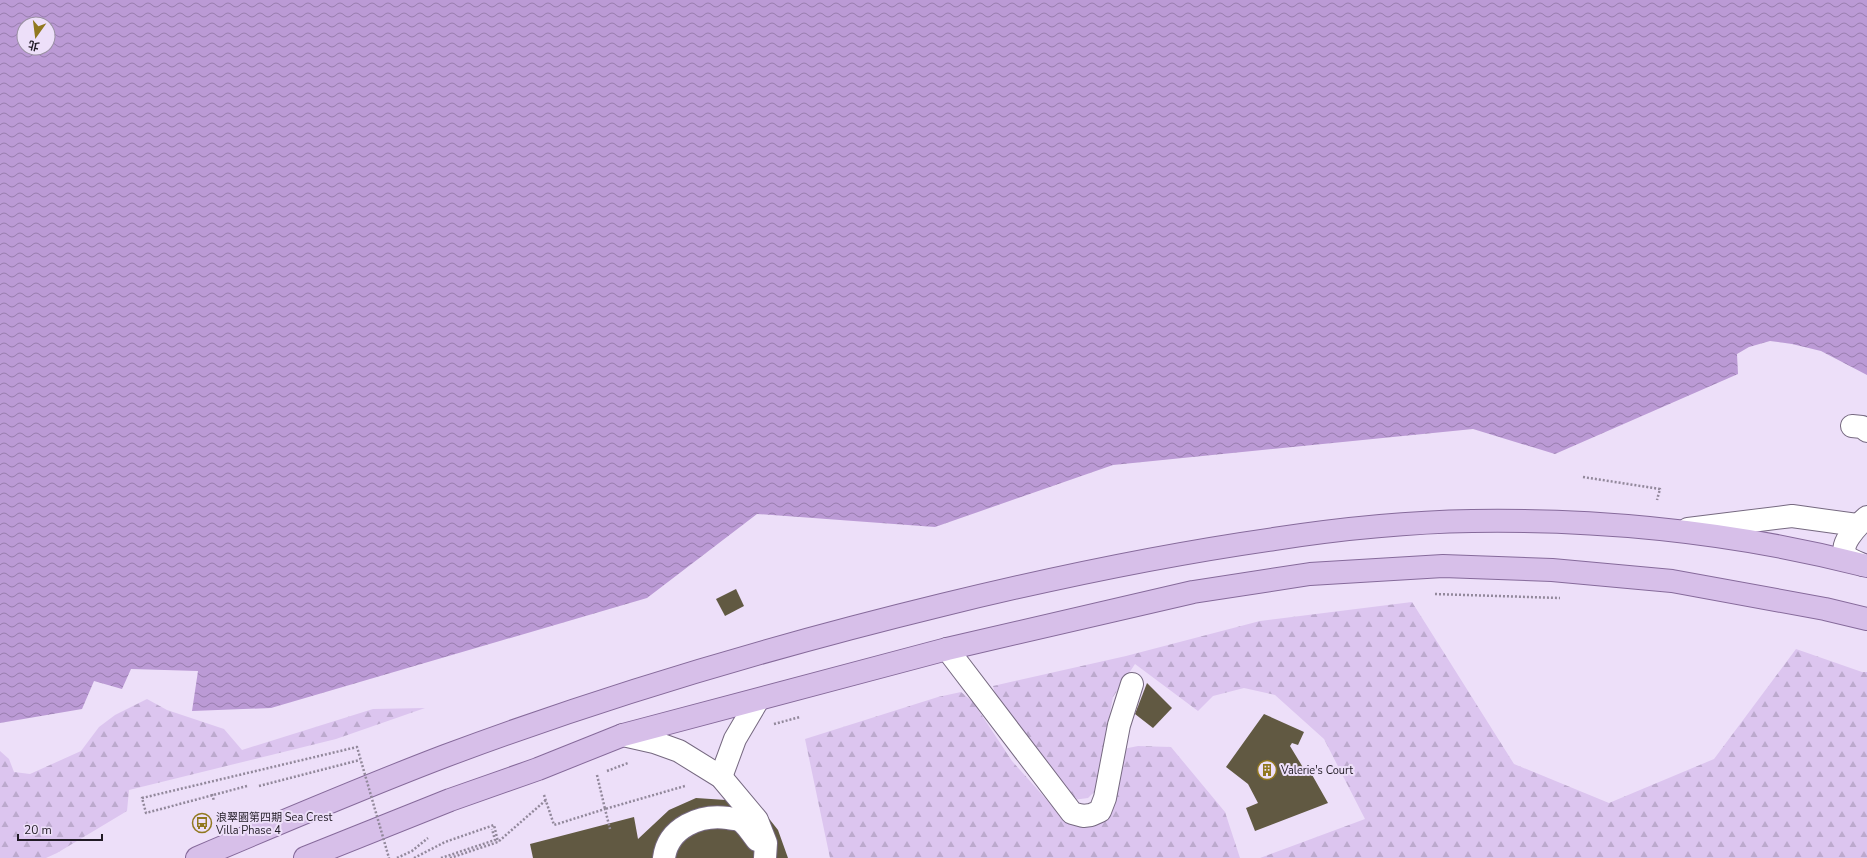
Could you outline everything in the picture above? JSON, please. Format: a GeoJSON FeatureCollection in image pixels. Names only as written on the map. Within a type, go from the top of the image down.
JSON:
{"type":"FeatureCollection","features":[{"type":"Feature","properties":{"kind":"main road"},"geometry":{"type":"LineString","coordinates":[[197,858],[304,812],[438,759],[607,699],[810,638],[982,595],[1096,570],[1242,543],[1397,524],[1470,521],[1610,524],[1674,531],[1808,552],[1865,565]]}},
{"type":"Feature","properties":{"kind":"main road"},"geometry":{"type":"LineString","coordinates":[[305,858],[450,800],[538,769],[623,735],[947,649],[1192,592],[1310,574],[1443,566],[1552,570],[1672,581],[1825,609],[1867,619]]}},
{"type":"Feature","properties":{"kind":"lane"},"geometry":{"type":"LineString","coordinates":[[1674,531],[1792,516],[1862,521]]}},
{"type":"Feature","properties":{"kind":"lane"},"geometry":{"type":"LineString","coordinates":[[1862,521],[1845,545],[1844,553],[1848,558],[1865,565]]}},
{"type":"Feature","properties":{"kind":"lane"},"geometry":{"type":"LineString","coordinates":[[947,649],[1072,813],[1083,816],[1091,815],[1100,811],[1105,798],[1119,726],[1132,684]]}},
{"type":"Feature","properties":{"kind":"lane"},"geometry":{"type":"LineString","coordinates":[[721,777],[735,739],[758,700]]}},
{"type":"Feature","properties":{"kind":"lane"},"geometry":{"type":"LineString","coordinates":[[623,735],[654,742],[679,751],[721,777],[757,820],[766,843],[766,856]]}},
{"type":"Feature","properties":{"kind":"lane"},"geometry":{"type":"LineString","coordinates":[[664,858],[665,849],[677,832],[694,821],[718,817],[740,820],[762,845],[766,856]]}},
{"type":"Feature","properties":{"kind":"path"},"geometry":{"type":"LineString","coordinates":[[1583,477],[1660,489],[1657,500]]}},
{"type":"Feature","properties":{"kind":"path"},"geometry":{"type":"LineString","coordinates":[[1429,594],[1562,598]]}},
{"type":"Feature","properties":{"kind":"path"},"geometry":{"type":"LineString","coordinates":[[247,786],[212,794],[146,813],[142,798],[357,747],[389,858]]}},
{"type":"Feature","properties":{"kind":"path"},"geometry":{"type":"LineString","coordinates":[[259,786],[360,760]]}},
{"type":"Feature","properties":{"kind":"path"},"geometry":{"type":"LineString","coordinates":[[597,775],[610,829]]}},
{"type":"Feature","properties":{"kind":"path"},"geometry":{"type":"LineString","coordinates":[[544,795],[554,825],[685,786],[683,780]]}},
{"type":"Feature","properties":{"kind":"path"},"geometry":{"type":"LineString","coordinates":[[212,794],[214,801]]}},
{"type":"Feature","properties":{"kind":"path"},"geometry":{"type":"LineString","coordinates":[[450,858],[498,842],[546,800]]}},
{"type":"Feature","properties":{"kind":"path"},"geometry":{"type":"LineString","coordinates":[[412,851],[414,857],[445,842],[494,825],[498,842]]}},
{"type":"Feature","properties":{"kind":"path"},"geometry":{"type":"LineString","coordinates":[[441,858],[495,840],[492,829]]}},
{"type":"Feature","properties":{"kind":"green space"},"geometry":{"type":"Polygon","coordinates":[[[1412,602],[1514,764],[1609,803],[1714,759],[1796,649],[1862,672],[1867,672],[1867,858],[1260,858],[1365,819],[1324,739],[1275,695],[1244,688],[1213,696],[1198,711],[1135,664],[1113,697],[1097,789],[1088,798],[1073,800],[995,693],[993,686],[1126,656],[1260,621],[1412,602]]]}},
{"type":"Feature","properties":{"kind":"green space"},"geometry":{"type":"Polygon","coordinates":[[[961,692],[973,702],[1012,761],[1064,819],[1087,827],[1101,821],[1123,749],[1138,746],[1171,747],[1225,812],[1240,858],[830,858],[805,739],[938,697],[961,692]]]}},
{"type":"Feature","properties":{"kind":"green space"},"geometry":{"type":"Polygon","coordinates":[[[147,699],[167,710],[224,729],[242,750],[373,709],[425,708],[336,739],[129,790],[127,811],[57,853],[46,858],[0,858],[0,751],[9,759],[14,772],[30,774],[81,751],[99,727],[115,715],[147,699]]]}},
{"type":"Feature","properties":{"kind":"water"},"geometry":{"type":"Polygon","coordinates":[[[0,0],[1867,0],[1867,375],[1821,351],[1792,344],[1770,341],[1749,347],[1737,354],[1738,374],[1555,454],[1473,429],[1113,465],[935,527],[757,514],[647,598],[271,708],[192,711],[198,671],[131,669],[122,689],[94,681],[82,709],[0,723],[0,0]]]}},
{"type":"Feature","properties":{"kind":"building"},"geometry":{"type":"Polygon","coordinates":[[[736,589],[744,606],[725,616],[716,599],[736,589]]]}},
{"type":"Feature","properties":{"kind":"building"},"geometry":{"type":"Polygon","coordinates":[[[1147,683],[1172,708],[1153,728],[1135,714],[1147,683]]]}},
{"type":"Feature","properties":{"kind":"building","name":"Valerie's Court"},"geometry":{"type":"Polygon","coordinates":[[[1264,714],[1304,732],[1298,745],[1292,743],[1290,746],[1307,774],[1311,773],[1328,803],[1255,831],[1246,808],[1258,803],[1248,784],[1226,767],[1264,714]]]}},
{"type":"Feature","properties":{"kind":"building"},"geometry":{"type":"Polygon","coordinates":[[[696,798],[756,802],[778,830],[788,858],[533,858],[530,844],[634,817],[638,839],[669,810],[696,798]]]}},
{"type":"Feature","properties":{"kind":"place","name":"Valerie's Court"},"geometry":{"type":"Point","coordinates":[1267,770]}},
{"type":"Feature","properties":{"kind":"place","name":"浪翠園第四期 Sea Crest Villa Phase 4"},"geometry":{"type":"Point","coordinates":[202,823]}}]}
